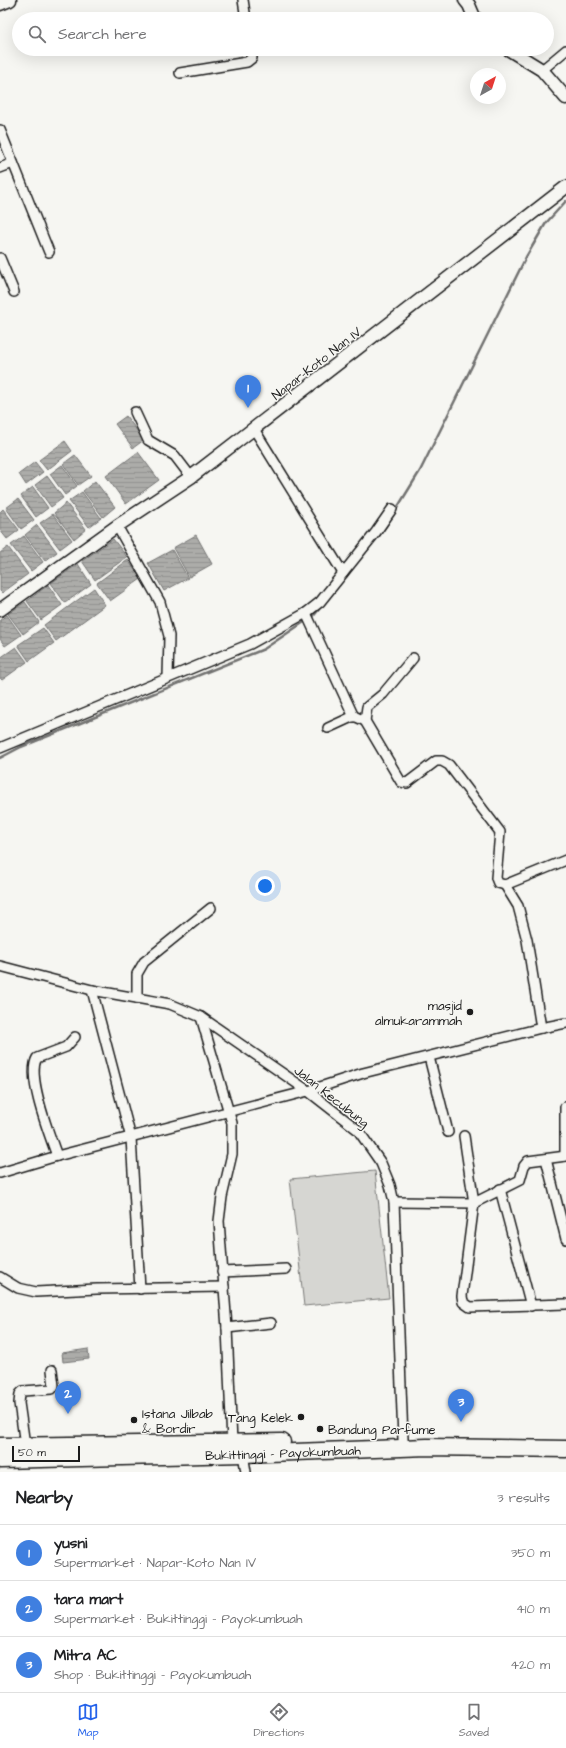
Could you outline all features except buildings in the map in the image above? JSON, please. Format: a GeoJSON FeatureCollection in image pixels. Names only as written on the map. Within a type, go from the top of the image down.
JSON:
{"type":"FeatureCollection","features":[{"type":"Feature","properties":{"kind":"highway","name":"Bukittinggi - Payokumbuah"},"geometry":{"type":"LineString","coordinates":[[0,1460],[330,1445],[403,1439],[566,1438]]}},
{"type":"Feature","properties":{"kind":"highway","name":"Bukittinggi - Payokumbuah"},"geometry":{"type":"LineString","coordinates":[[0,1446],[24,1445],[237,1449]]}},
{"type":"Feature","properties":{"kind":"highway","name":"Bukittinggi - Payokumbuah"},"geometry":{"type":"LineString","coordinates":[[330,1445],[566,1449]]}},
{"type":"Feature","properties":{"kind":"street"},"geometry":{"type":"LineString","coordinates":[[0,4],[10,0]]}},
{"type":"Feature","properties":{"kind":"street"},"geometry":{"type":"LineString","coordinates":[[243,0],[245,12]]}},
{"type":"Feature","properties":{"kind":"street"},"geometry":{"type":"LineString","coordinates":[[467,3],[472,12]]}},
{"type":"Feature","properties":{"kind":"street"},"geometry":{"type":"LineString","coordinates":[[542,70],[566,50]]}},
{"type":"Feature","properties":{"kind":"street"},"geometry":{"type":"LineString","coordinates":[[180,72],[247,62],[252,58],[252,56]]}},
{"type":"Feature","properties":{"kind":"street"},"geometry":{"type":"LineString","coordinates":[[519,56],[542,70],[566,98]]}},
{"type":"Feature","properties":{"kind":"street"},"geometry":{"type":"LineString","coordinates":[[0,130],[49,252]]}},
{"type":"Feature","properties":{"kind":"street"},"geometry":{"type":"LineString","coordinates":[[0,168],[13,163]]}},
{"type":"Feature","properties":{"kind":"street","name":"Napar-Koto Nan IV"},"geometry":{"type":"LineString","coordinates":[[0,610],[117,526],[191,477],[566,186]]}},
{"type":"Feature","properties":{"kind":"street"},"geometry":{"type":"LineString","coordinates":[[0,258],[14,292]]}},
{"type":"Feature","properties":{"kind":"street"},"geometry":{"type":"LineString","coordinates":[[135,412],[148,440],[175,456],[191,477]]}},
{"type":"Feature","properties":{"kind":"street"},"geometry":{"type":"LineString","coordinates":[[254,429],[343,573]]}},
{"type":"Feature","properties":{"kind":"street"},"geometry":{"type":"LineString","coordinates":[[0,748],[250,644],[308,617],[376,532],[392,509]]}},
{"type":"Feature","properties":{"kind":"street"},"geometry":{"type":"LineString","coordinates":[[117,526],[160,602],[169,636],[168,677]]}},
{"type":"Feature","properties":{"kind":"street"},"geometry":{"type":"LineString","coordinates":[[308,617],[354,717]]}},
{"type":"Feature","properties":{"kind":"street"},"geometry":{"type":"LineString","coordinates":[[413,658],[383,694],[367,707],[365,721],[401,782],[407,783],[436,762],[442,761],[450,765],[498,827],[500,837],[496,878],[498,882],[505,885],[518,906],[527,940],[541,1028]]}},
{"type":"Feature","properties":{"kind":"street"},"geometry":{"type":"LineString","coordinates":[[328,728],[354,717],[365,721]]}},
{"type":"Feature","properties":{"kind":"street"},"geometry":{"type":"LineString","coordinates":[[505,885],[566,860]]}},
{"type":"Feature","properties":{"kind":"street"},"geometry":{"type":"LineString","coordinates":[[137,998],[137,974],[144,962],[211,908]]}},
{"type":"Feature","properties":{"kind":"street","name":"Jalan Kecubung"},"geometry":{"type":"LineString","coordinates":[[0,966],[92,990],[170,1004],[201,1017],[308,1091],[358,1130],[366,1139],[381,1163],[390,1185],[394,1202],[403,1439]]}},
{"type":"Feature","properties":{"kind":"street"},"geometry":{"type":"LineString","coordinates":[[92,990],[131,1138],[140,1289]]}},
{"type":"Feature","properties":{"kind":"street"},"geometry":{"type":"LineString","coordinates":[[201,1017],[229,1111],[233,1130],[232,1154],[222,1197],[219,1221],[237,1449],[246,1472]]}},
{"type":"Feature","properties":{"kind":"street"},"geometry":{"type":"LineString","coordinates":[[0,1173],[57,1156],[308,1091],[363,1073],[566,1023]]}},
{"type":"Feature","properties":{"kind":"street"},"geometry":{"type":"LineString","coordinates":[[57,1156],[36,1094],[35,1064],[37,1058],[66,1047],[75,1038]]}},
{"type":"Feature","properties":{"kind":"street"},"geometry":{"type":"LineString","coordinates":[[429,1057],[448,1132]]}},
{"type":"Feature","properties":{"kind":"street"},"geometry":{"type":"LineString","coordinates":[[394,1202],[474,1203],[520,1180],[524,1166],[528,1161],[566,1156],[565,1107]]}},
{"type":"Feature","properties":{"kind":"street"},"geometry":{"type":"LineString","coordinates":[[464,1136],[474,1203],[462,1296],[463,1302],[470,1307],[566,1304]]}},
{"type":"Feature","properties":{"kind":"street"},"geometry":{"type":"LineString","coordinates":[[546,1159],[566,1239]]}},
{"type":"Feature","properties":{"kind":"street"},"geometry":{"type":"LineString","coordinates":[[500,1189],[530,1306]]}},
{"type":"Feature","properties":{"kind":"street"},"geometry":{"type":"LineString","coordinates":[[222,1272],[286,1269]]}},
{"type":"Feature","properties":{"kind":"street"},"geometry":{"type":"LineString","coordinates":[[0,1277],[18,1288],[36,1292],[224,1287]]}},
{"type":"Feature","properties":{"kind":"street"},"geometry":{"type":"LineString","coordinates":[[227,1328],[271,1323]]}},
{"type":"Feature","properties":{"kind":"street"},"geometry":{"type":"LineString","coordinates":[[24,1445],[19,1403],[20,1394],[23,1391],[52,1389],[54,1386],[52,1370]]}},
{"type":"Feature","properties":{"kind":"shaded area"},"geometry":{"type":"Polygon","coordinates":[[[126,416],[144,440],[133,448],[115,424],[126,416]]]}},
{"type":"Feature","properties":{"kind":"shaded area"},"geometry":{"type":"Polygon","coordinates":[[[65,441],[72,451],[47,470],[39,460],[65,441]]]}},
{"type":"Feature","properties":{"kind":"shaded area"},"geometry":{"type":"Polygon","coordinates":[[[138,452],[159,480],[126,504],[106,476],[138,452]]]}},
{"type":"Feature","properties":{"kind":"shaded area"},"geometry":{"type":"Polygon","coordinates":[[[75,455],[91,476],[78,485],[63,464],[75,455]]]}},
{"type":"Feature","properties":{"kind":"shaded area"},"geometry":{"type":"Polygon","coordinates":[[[35,462],[43,472],[26,485],[19,474],[35,462]]]}},
{"type":"Feature","properties":{"kind":"shaded area"},"geometry":{"type":"Polygon","coordinates":[[[62,465],[77,486],[65,495],[50,474],[62,465]]]}},
{"type":"Feature","properties":{"kind":"shaded area"},"geometry":{"type":"Polygon","coordinates":[[[47,476],[63,498],[51,507],[35,485],[47,476]]]}},
{"type":"Feature","properties":{"kind":"shaded area"},"geometry":{"type":"Polygon","coordinates":[[[95,481],[115,507],[103,517],[83,491],[95,481]]]}},
{"type":"Feature","properties":{"kind":"shaded area"},"geometry":{"type":"Polygon","coordinates":[[[33,487],[48,508],[36,517],[21,496],[33,487]]]}},
{"type":"Feature","properties":{"kind":"shaded area"},"geometry":{"type":"Polygon","coordinates":[[[82,492],[101,518],[89,527],[69,501],[82,492]]]}},
{"type":"Feature","properties":{"kind":"shaded area"},"geometry":{"type":"Polygon","coordinates":[[[18,499],[34,520],[21,529],[6,508],[18,499]]]}},
{"type":"Feature","properties":{"kind":"shaded area"},"geometry":{"type":"Polygon","coordinates":[[[66,503],[86,529],[74,539],[54,513],[66,503]]]}},
{"type":"Feature","properties":{"kind":"shaded area"},"geometry":{"type":"Polygon","coordinates":[[[3,509],[19,530],[7,539],[0,530],[0,512],[3,509]]]}},
{"type":"Feature","properties":{"kind":"shaded area"},"geometry":{"type":"Polygon","coordinates":[[[53,514],[72,540],[60,549],[40,523],[53,514]]]}},
{"type":"Feature","properties":{"kind":"shaded area"},"geometry":{"type":"Polygon","coordinates":[[[37,525],[57,552],[45,561],[25,535],[37,525]]]}},
{"type":"Feature","properties":{"kind":"shaded area"},"geometry":{"type":"Polygon","coordinates":[[[196,535],[212,564],[189,577],[173,548],[196,535]]]}},
{"type":"Feature","properties":{"kind":"shaded area"},"geometry":{"type":"Polygon","coordinates":[[[24,536],[43,562],[31,571],[11,545],[24,536]]]}},
{"type":"Feature","properties":{"kind":"shaded area"},"geometry":{"type":"Polygon","coordinates":[[[113,539],[127,557],[95,580],[82,561],[113,539]]]}},
{"type":"Feature","properties":{"kind":"shaded area"},"geometry":{"type":"Polygon","coordinates":[[[8,547],[28,574],[2,593],[0,591],[0,553],[8,547]]]}},
{"type":"Feature","properties":{"kind":"shaded area"},"geometry":{"type":"Polygon","coordinates":[[[172,550],[188,578],[164,591],[148,563],[172,550]]]}},
{"type":"Feature","properties":{"kind":"shaded area"},"geometry":{"type":"Polygon","coordinates":[[[128,560],[141,579],[110,601],[97,583],[128,560]]]}},
{"type":"Feature","properties":{"kind":"shaded area"},"geometry":{"type":"Polygon","coordinates":[[[78,564],[91,584],[65,603],[51,583],[78,564]]]}},
{"type":"Feature","properties":{"kind":"shaded area"},"geometry":{"type":"Polygon","coordinates":[[[48,585],[62,605],[41,620],[27,601],[48,585]]]}},
{"type":"Feature","properties":{"kind":"shaded area"},"geometry":{"type":"Polygon","coordinates":[[[94,588],[105,605],[56,641],[44,625],[94,588]]]}},
{"type":"Feature","properties":{"kind":"shaded area"},"geometry":{"type":"Polygon","coordinates":[[[25,602],[39,622],[23,634],[8,614],[25,602]]]}},
{"type":"Feature","properties":{"kind":"shaded area"},"geometry":{"type":"Polygon","coordinates":[[[7,615],[21,635],[5,646],[0,639],[0,620],[7,615]]]}},
{"type":"Feature","properties":{"kind":"shaded area"},"geometry":{"type":"Polygon","coordinates":[[[43,628],[54,643],[29,661],[18,645],[43,628]]]}},
{"type":"Feature","properties":{"kind":"shaded area"},"geometry":{"type":"Polygon","coordinates":[[[16,647],[27,662],[2,680],[0,678],[0,658],[16,647]]]}},
{"type":"Feature","properties":{"kind":"shaded area"},"geometry":{"type":"Polygon","coordinates":[[[375,1171],[389,1298],[304,1306],[290,1179],[375,1171]]]}},
{"type":"Feature","properties":{"kind":"shaded area"},"geometry":{"type":"Polygon","coordinates":[[[88,1349],[89,1359],[63,1362],[62,1353],[88,1349]]]}},
{"type":"Feature","properties":{"kind":"waterway"},"geometry":{"type":"LineString","coordinates":[[379,536],[420,471],[526,257],[546,223],[566,201]]}},
{"type":"Feature","properties":{"kind":"waterway"},"geometry":{"type":"LineString","coordinates":[[312,618],[369,547]]}},
{"type":"Feature","properties":{"kind":"waterway"},"geometry":{"type":"LineString","coordinates":[[0,758],[21,747],[264,649],[307,620]]}},
{"type":"Feature","properties":{"kind":"place","name":"yusni"},"geometry":{"type":"Point","coordinates":[248,408]}},
{"type":"Feature","properties":{"kind":"place","name":"masjid almukarammah"},"geometry":{"type":"Point","coordinates":[470,1012]}},
{"type":"Feature","properties":{"kind":"place","name":"tara mart"},"geometry":{"type":"Point","coordinates":[68,1414]}},
{"type":"Feature","properties":{"kind":"place","name":"Tang Kelek"},"geometry":{"type":"Point","coordinates":[301,1417]}},
{"type":"Feature","properties":{"kind":"place","name":"Istana Jilbab & Bordir"},"geometry":{"type":"Point","coordinates":[134,1420]}},
{"type":"Feature","properties":{"kind":"place","name":"Mitra AC"},"geometry":{"type":"Point","coordinates":[461,1422]}},
{"type":"Feature","properties":{"kind":"place","name":"Bandung Parfume"},"geometry":{"type":"Point","coordinates":[320,1429]}}]}
